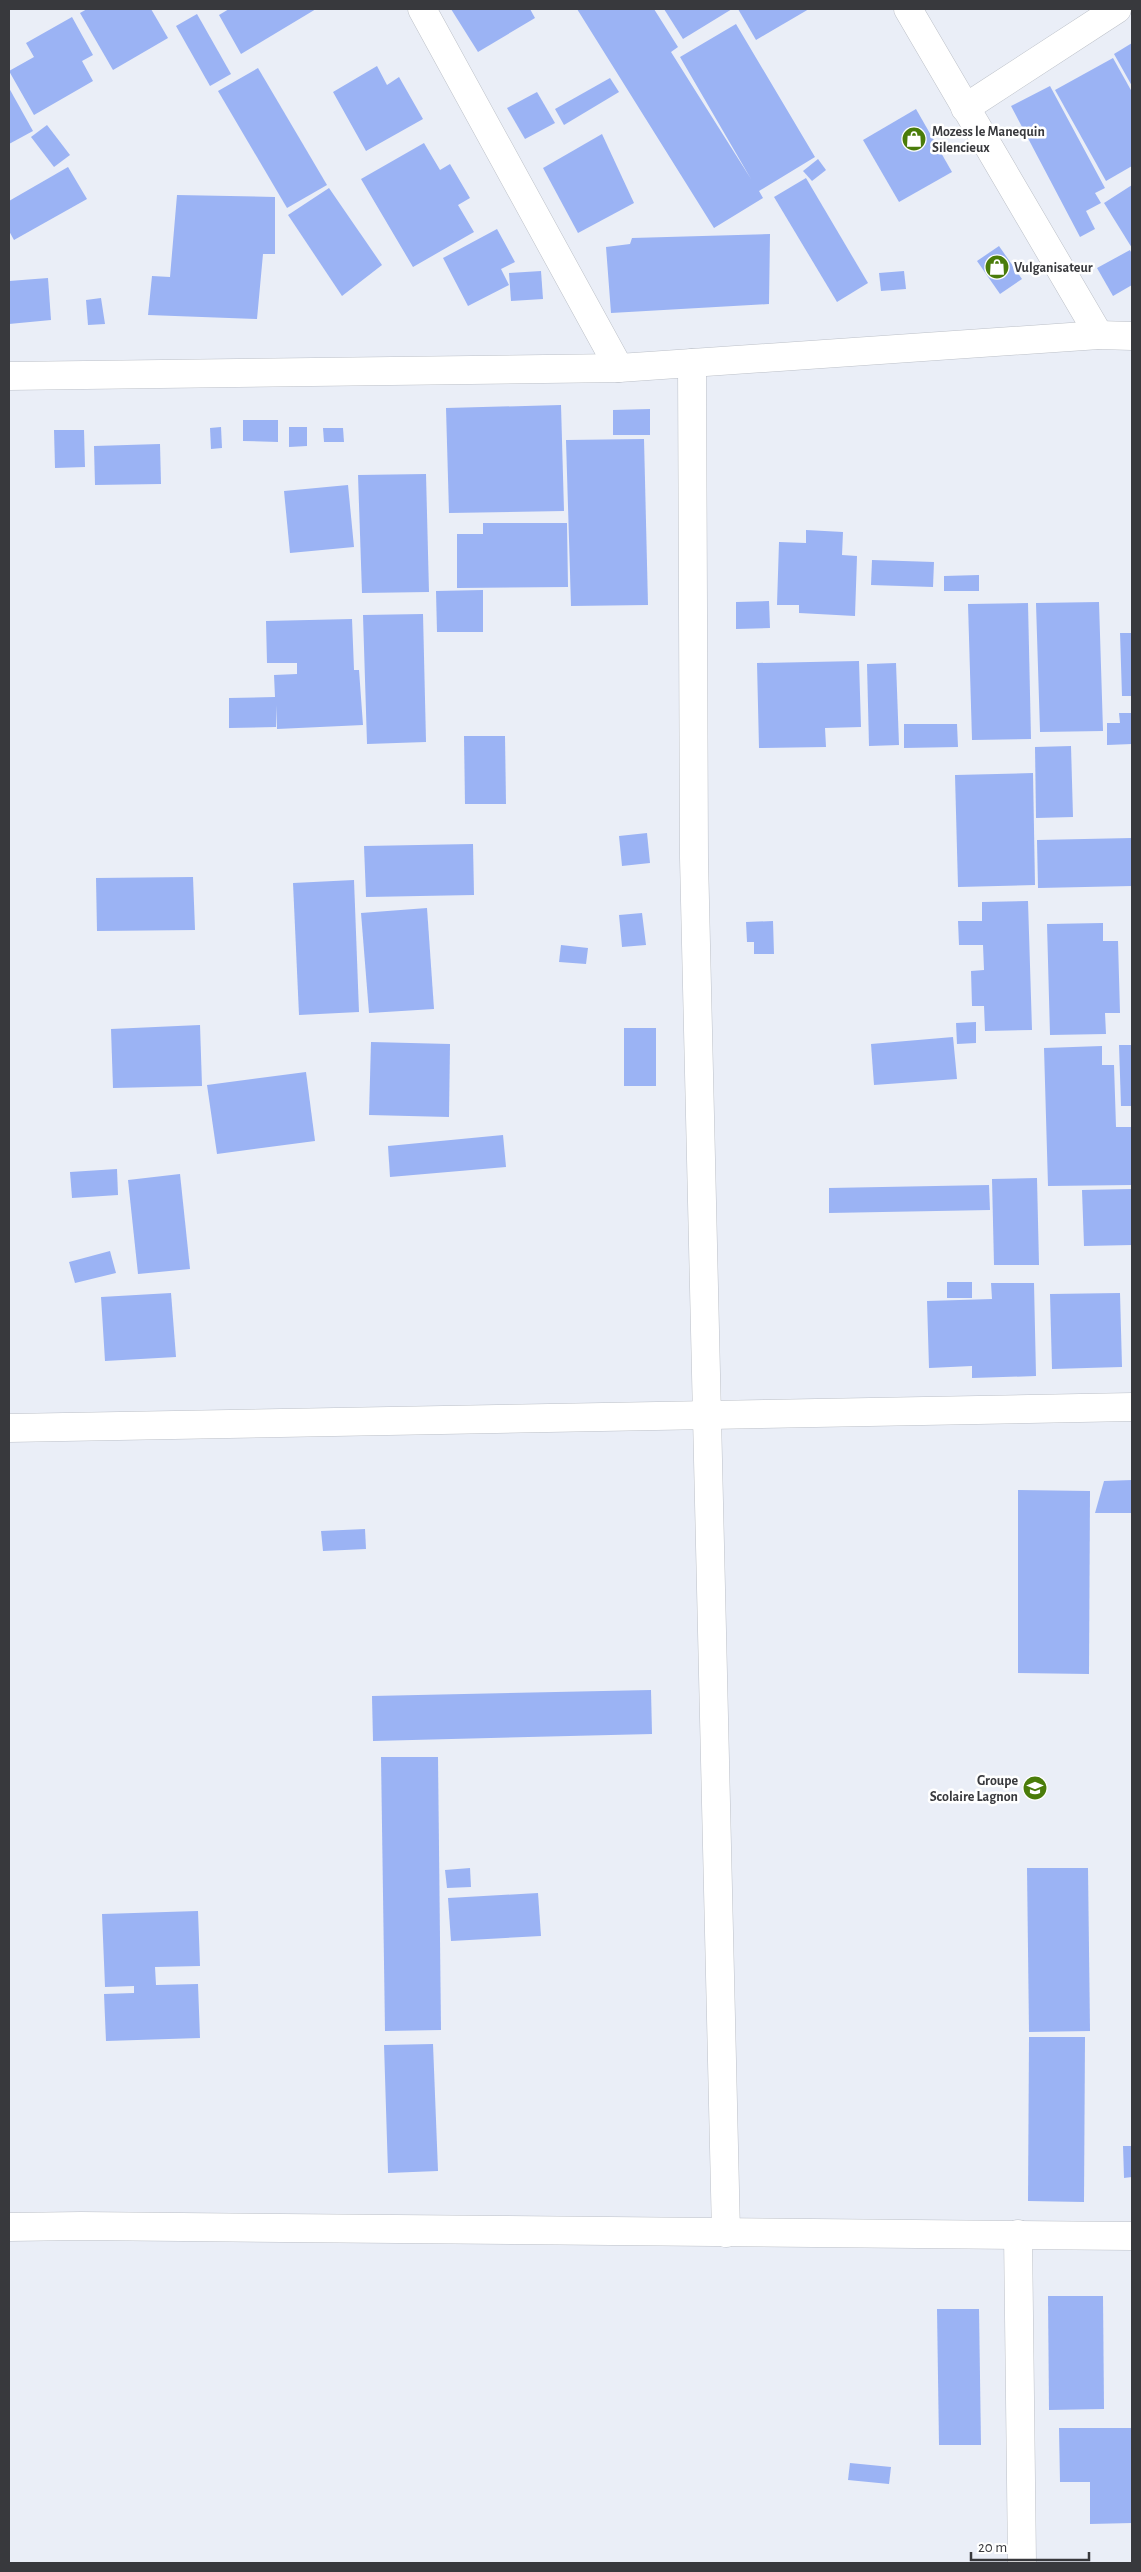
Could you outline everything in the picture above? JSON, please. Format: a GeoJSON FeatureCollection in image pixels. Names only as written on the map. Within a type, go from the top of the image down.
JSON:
{"type":"FeatureCollection","features":[{"type":"Feature","properties":{"kind":"street"},"geometry":{"type":"LineString","coordinates":[[422,9],[619,368]]}},
{"type":"Feature","properties":{"kind":"street"},"geometry":{"type":"LineString","coordinates":[[908,9],[1098,335]]}},
{"type":"Feature","properties":{"kind":"street"},"geometry":{"type":"LineString","coordinates":[[965,108],[1117,9]]}},
{"type":"Feature","properties":{"kind":"street"},"geometry":{"type":"LineString","coordinates":[[9,376],[619,368],[1098,335],[1132,336]]}},
{"type":"Feature","properties":{"kind":"street"},"geometry":{"type":"LineString","coordinates":[[692,363],[694,858],[726,2233]]}},
{"type":"Feature","properties":{"kind":"street"},"geometry":{"type":"LineString","coordinates":[[9,1428],[1132,1407]]}},
{"type":"Feature","properties":{"kind":"street"},"geometry":{"type":"LineString","coordinates":[[9,2227],[81,2226],[1132,2236]]}},
{"type":"Feature","properties":{"kind":"street"},"geometry":{"type":"LineString","coordinates":[[1018,2234],[1022,2563]]}},
{"type":"Feature","properties":{"kind":"building"},"geometry":{"type":"Polygon","coordinates":[[[87,9],[151,9],[168,38],[113,70],[80,13],[87,9]]]}},
{"type":"Feature","properties":{"kind":"building"},"geometry":{"type":"Polygon","coordinates":[[[229,9],[316,9],[241,54],[219,15],[229,9]]]}},
{"type":"Feature","properties":{"kind":"building"},"geometry":{"type":"Polygon","coordinates":[[[451,9],[530,9],[535,18],[478,52],[451,9]]]}},
{"type":"Feature","properties":{"kind":"building"},"geometry":{"type":"Polygon","coordinates":[[[577,9],[654,9],[678,47],[671,52],[751,179],[680,57],[736,24],[815,157],[759,191],[763,198],[714,228],[577,9]]]}},
{"type":"Feature","properties":{"kind":"building"},"geometry":{"type":"Polygon","coordinates":[[[664,9],[732,9],[683,39],[664,9]]]}},
{"type":"Feature","properties":{"kind":"building"},"geometry":{"type":"Polygon","coordinates":[[[738,9],[809,9],[756,40],[738,9]]]}},
{"type":"Feature","properties":{"kind":"building"},"geometry":{"type":"Polygon","coordinates":[[[197,14],[231,74],[210,86],[176,26],[197,14]]]}},
{"type":"Feature","properties":{"kind":"building"},"geometry":{"type":"Polygon","coordinates":[[[72,17],[93,55],[82,61],[93,81],[34,115],[9,71],[34,57],[26,43],[72,17]]]}},
{"type":"Feature","properties":{"kind":"building"},"geometry":{"type":"Polygon","coordinates":[[[1132,43],[1132,86],[1114,54],[1132,43]]]}},
{"type":"Feature","properties":{"kind":"building"},"geometry":{"type":"Polygon","coordinates":[[[1113,58],[1132,92],[1132,166],[1106,181],[1055,90],[1113,58]]]}},
{"type":"Feature","properties":{"kind":"building"},"geometry":{"type":"Polygon","coordinates":[[[377,66],[387,85],[399,77],[423,119],[366,151],[333,92],[377,66]]]}},
{"type":"Feature","properties":{"kind":"building"},"geometry":{"type":"Polygon","coordinates":[[[258,68],[327,185],[287,208],[218,91],[258,68]]]}},
{"type":"Feature","properties":{"kind":"building"},"geometry":{"type":"Polygon","coordinates":[[[610,78],[619,92],[564,125],[555,109],[610,78]]]}},
{"type":"Feature","properties":{"kind":"building"},"geometry":{"type":"Polygon","coordinates":[[[1050,86],[1105,188],[1095,193],[1101,203],[1086,211],[1095,229],[1080,237],[1011,106],[1050,86]]]}},
{"type":"Feature","properties":{"kind":"building"},"geometry":{"type":"Polygon","coordinates":[[[9,88],[33,131],[9,144],[9,88]]]}},
{"type":"Feature","properties":{"kind":"building"},"geometry":{"type":"Polygon","coordinates":[[[537,92],[555,123],[525,139],[507,108],[537,92]]]}},
{"type":"Feature","properties":{"kind":"building"},"geometry":{"type":"Polygon","coordinates":[[[916,109],[952,172],[899,202],[863,140],[916,109]]]}},
{"type":"Feature","properties":{"kind":"building"},"geometry":{"type":"Polygon","coordinates":[[[47,125],[70,155],[54,167],[31,137],[47,125]]]}},
{"type":"Feature","properties":{"kind":"building"},"geometry":{"type":"Polygon","coordinates":[[[602,134],[634,203],[578,233],[543,168],[602,134]]]}},
{"type":"Feature","properties":{"kind":"building"},"geometry":{"type":"Polygon","coordinates":[[[424,143],[440,170],[450,164],[470,198],[458,205],[474,232],[413,267],[361,179],[424,143]]]}},
{"type":"Feature","properties":{"kind":"building"},"geometry":{"type":"Polygon","coordinates":[[[818,159],[826,170],[812,181],[803,171],[818,159]]]}},
{"type":"Feature","properties":{"kind":"building"},"geometry":{"type":"Polygon","coordinates":[[[68,167],[87,199],[14,240],[9,231],[9,201],[68,167]]]}},
{"type":"Feature","properties":{"kind":"building"},"geometry":{"type":"Polygon","coordinates":[[[806,178],[868,283],[837,302],[774,197],[806,178]]]}},
{"type":"Feature","properties":{"kind":"building"},"geometry":{"type":"Polygon","coordinates":[[[1132,185],[1132,248],[1104,203],[1132,185]]]}},
{"type":"Feature","properties":{"kind":"building"},"geometry":{"type":"Polygon","coordinates":[[[329,188],[382,265],[342,296],[288,215],[329,188]]]}},
{"type":"Feature","properties":{"kind":"building"},"geometry":{"type":"Polygon","coordinates":[[[177,195],[275,197],[275,254],[263,254],[257,319],[148,315],[152,276],[170,277],[177,195]]]}},
{"type":"Feature","properties":{"kind":"building"},"geometry":{"type":"Polygon","coordinates":[[[497,229],[515,262],[501,269],[509,285],[468,306],[443,258],[497,229]]]}},
{"type":"Feature","properties":{"kind":"building"},"geometry":{"type":"Polygon","coordinates":[[[770,234],[769,304],[611,313],[606,247],[630,244],[632,238],[770,234]]]}},
{"type":"Feature","properties":{"kind":"building"},"geometry":{"type":"Polygon","coordinates":[[[999,246],[1022,279],[1000,294],[977,261],[999,246]]]}},
{"type":"Feature","properties":{"kind":"building"},"geometry":{"type":"Polygon","coordinates":[[[1130,250],[1132,254],[1132,285],[1113,296],[1097,268],[1130,250]]]}},
{"type":"Feature","properties":{"kind":"building"},"geometry":{"type":"Polygon","coordinates":[[[541,271],[543,299],[511,301],[509,273],[541,271]]]}},
{"type":"Feature","properties":{"kind":"building"},"geometry":{"type":"Polygon","coordinates":[[[904,271],[906,289],[881,291],[879,273],[904,271]]]}},
{"type":"Feature","properties":{"kind":"building"},"geometry":{"type":"Polygon","coordinates":[[[48,278],[51,320],[9,324],[9,281],[48,278]]]}},
{"type":"Feature","properties":{"kind":"building"},"geometry":{"type":"Polygon","coordinates":[[[101,298],[105,324],[88,325],[86,300],[101,298]]]}},
{"type":"Feature","properties":{"kind":"building"},"geometry":{"type":"Polygon","coordinates":[[[561,405],[564,511],[449,513],[446,408],[561,405]]]}},
{"type":"Feature","properties":{"kind":"building"},"geometry":{"type":"Polygon","coordinates":[[[650,409],[650,435],[613,435],[613,410],[650,409]]]}},
{"type":"Feature","properties":{"kind":"building"},"geometry":{"type":"Polygon","coordinates":[[[243,420],[278,420],[278,442],[243,441],[243,420]]]}},
{"type":"Feature","properties":{"kind":"building"},"geometry":{"type":"Polygon","coordinates":[[[221,427],[222,448],[211,449],[210,428],[221,427]]]}},
{"type":"Feature","properties":{"kind":"building"},"geometry":{"type":"Polygon","coordinates":[[[289,427],[307,427],[307,446],[289,447],[289,427]]]}},
{"type":"Feature","properties":{"kind":"building"},"geometry":{"type":"Polygon","coordinates":[[[323,428],[343,428],[344,442],[324,442],[323,428]]]}},
{"type":"Feature","properties":{"kind":"building"},"geometry":{"type":"Polygon","coordinates":[[[54,430],[84,430],[85,467],[55,468],[54,430]]]}},
{"type":"Feature","properties":{"kind":"building"},"geometry":{"type":"Polygon","coordinates":[[[644,439],[648,605],[571,606],[566,440],[644,439]]]}},
{"type":"Feature","properties":{"kind":"building"},"geometry":{"type":"Polygon","coordinates":[[[160,444],[161,484],[95,485],[94,446],[160,444]]]}},
{"type":"Feature","properties":{"kind":"building"},"geometry":{"type":"Polygon","coordinates":[[[426,474],[429,592],[362,593],[358,475],[426,474]]]}},
{"type":"Feature","properties":{"kind":"building"},"geometry":{"type":"Polygon","coordinates":[[[348,485],[354,547],[290,553],[284,491],[348,485]]]}},
{"type":"Feature","properties":{"kind":"building"},"geometry":{"type":"Polygon","coordinates":[[[483,523],[567,523],[568,587],[457,588],[457,534],[483,534],[483,523]]]}},
{"type":"Feature","properties":{"kind":"building"},"geometry":{"type":"Polygon","coordinates":[[[806,530],[843,532],[842,555],[857,556],[855,616],[799,613],[799,605],[777,605],[779,542],[806,543],[806,530]]]}},
{"type":"Feature","properties":{"kind":"building"},"geometry":{"type":"Polygon","coordinates":[[[872,560],[934,562],[933,587],[871,585],[872,560]]]}},
{"type":"Feature","properties":{"kind":"building"},"geometry":{"type":"Polygon","coordinates":[[[979,575],[979,591],[944,591],[944,576],[979,575]]]}},
{"type":"Feature","properties":{"kind":"building"},"geometry":{"type":"Polygon","coordinates":[[[483,590],[483,632],[437,632],[436,591],[483,590]]]}},
{"type":"Feature","properties":{"kind":"building"},"geometry":{"type":"Polygon","coordinates":[[[769,601],[770,628],[736,629],[736,602],[769,601]]]}},
{"type":"Feature","properties":{"kind":"building"},"geometry":{"type":"Polygon","coordinates":[[[1099,602],[1103,731],[1040,732],[1036,603],[1099,602]]]}},
{"type":"Feature","properties":{"kind":"building"},"geometry":{"type":"Polygon","coordinates":[[[1028,603],[1031,739],[972,740],[968,604],[1028,603]]]}},
{"type":"Feature","properties":{"kind":"building"},"geometry":{"type":"Polygon","coordinates":[[[423,614],[426,742],[367,744],[363,615],[423,614]]]}},
{"type":"Feature","properties":{"kind":"building"},"geometry":{"type":"Polygon","coordinates":[[[352,619],[354,670],[359,670],[363,725],[277,729],[276,705],[276,727],[229,728],[229,698],[275,697],[274,675],[297,674],[297,663],[267,663],[266,621],[352,619]]]}},
{"type":"Feature","properties":{"kind":"building"},"geometry":{"type":"Polygon","coordinates":[[[1120,633],[1132,633],[1132,696],[1122,696],[1120,633]]]}},
{"type":"Feature","properties":{"kind":"building"},"geometry":{"type":"Polygon","coordinates":[[[859,661],[861,727],[825,728],[826,747],[759,748],[757,663],[859,661]]]}},
{"type":"Feature","properties":{"kind":"building"},"geometry":{"type":"Polygon","coordinates":[[[896,663],[899,745],[869,746],[867,664],[896,663]]]}},
{"type":"Feature","properties":{"kind":"building"},"geometry":{"type":"Polygon","coordinates":[[[1119,713],[1132,713],[1132,744],[1107,745],[1107,723],[1120,723],[1119,713]]]}},
{"type":"Feature","properties":{"kind":"building"},"geometry":{"type":"Polygon","coordinates":[[[904,724],[957,724],[958,747],[904,748],[904,724]]]}},
{"type":"Feature","properties":{"kind":"building"},"geometry":{"type":"Polygon","coordinates":[[[464,736],[505,736],[506,804],[465,804],[464,736]]]}},
{"type":"Feature","properties":{"kind":"building"},"geometry":{"type":"Polygon","coordinates":[[[1071,746],[1073,817],[1036,818],[1035,747],[1071,746]]]}},
{"type":"Feature","properties":{"kind":"building"},"geometry":{"type":"Polygon","coordinates":[[[1033,773],[1035,885],[958,887],[955,775],[1033,773]]]}},
{"type":"Feature","properties":{"kind":"building"},"geometry":{"type":"Polygon","coordinates":[[[647,833],[650,863],[622,866],[619,836],[647,833]]]}},
{"type":"Feature","properties":{"kind":"building"},"geometry":{"type":"Polygon","coordinates":[[[1132,838],[1132,886],[1038,888],[1037,840],[1132,838]]]}},
{"type":"Feature","properties":{"kind":"building"},"geometry":{"type":"Polygon","coordinates":[[[473,844],[474,895],[366,897],[364,846],[473,844]]]}},
{"type":"Feature","properties":{"kind":"building"},"geometry":{"type":"Polygon","coordinates":[[[193,877],[195,930],[97,931],[96,878],[193,877]]]}},
{"type":"Feature","properties":{"kind":"building"},"geometry":{"type":"Polygon","coordinates":[[[354,880],[359,1012],[299,1015],[293,883],[354,880]]]}},
{"type":"Feature","properties":{"kind":"building"},"geometry":{"type":"Polygon","coordinates":[[[1028,901],[1032,1030],[985,1031],[984,1006],[972,1006],[971,971],[984,970],[983,945],[959,945],[958,921],[982,921],[982,902],[1028,901]]]}},
{"type":"Feature","properties":{"kind":"building"},"geometry":{"type":"Polygon","coordinates":[[[427,908],[434,1009],[369,1013],[361,913],[427,908]]]}},
{"type":"Feature","properties":{"kind":"building"},"geometry":{"type":"Polygon","coordinates":[[[642,913],[646,945],[622,947],[619,915],[642,913]]]}},
{"type":"Feature","properties":{"kind":"building"},"geometry":{"type":"Polygon","coordinates":[[[773,921],[774,954],[754,954],[754,942],[747,942],[746,922],[773,921]]]}},
{"type":"Feature","properties":{"kind":"building"},"geometry":{"type":"Polygon","coordinates":[[[1103,923],[1103,941],[1118,941],[1120,1013],[1105,1013],[1106,1034],[1050,1035],[1047,924],[1103,923]]]}},
{"type":"Feature","properties":{"kind":"building"},"geometry":{"type":"Polygon","coordinates":[[[561,945],[588,948],[586,964],[559,962],[561,945]]]}},
{"type":"Feature","properties":{"kind":"building"},"geometry":{"type":"Polygon","coordinates":[[[976,1022],[976,1043],[957,1044],[956,1023],[976,1022]]]}},
{"type":"Feature","properties":{"kind":"building"},"geometry":{"type":"Polygon","coordinates":[[[200,1025],[202,1086],[113,1088],[111,1029],[200,1025]]]}},
{"type":"Feature","properties":{"kind":"building"},"geometry":{"type":"Polygon","coordinates":[[[624,1028],[656,1028],[656,1086],[624,1086],[624,1028]]]}},
{"type":"Feature","properties":{"kind":"building"},"geometry":{"type":"Polygon","coordinates":[[[953,1037],[957,1079],[874,1085],[871,1044],[953,1037]]]}},
{"type":"Feature","properties":{"kind":"building"},"geometry":{"type":"Polygon","coordinates":[[[371,1042],[450,1044],[449,1117],[369,1115],[371,1042]]]}},
{"type":"Feature","properties":{"kind":"building"},"geometry":{"type":"Polygon","coordinates":[[[1119,1045],[1132,1045],[1132,1106],[1121,1106],[1119,1045]]]}},
{"type":"Feature","properties":{"kind":"building"},"geometry":{"type":"Polygon","coordinates":[[[1102,1046],[1102,1065],[1114,1065],[1116,1127],[1132,1127],[1132,1185],[1048,1186],[1044,1048],[1102,1046]]]}},
{"type":"Feature","properties":{"kind":"building"},"geometry":{"type":"Polygon","coordinates":[[[306,1072],[315,1141],[217,1154],[207,1085],[306,1072]]]}},
{"type":"Feature","properties":{"kind":"building"},"geometry":{"type":"Polygon","coordinates":[[[503,1135],[506,1167],[390,1177],[388,1146],[503,1135]]]}},
{"type":"Feature","properties":{"kind":"building"},"geometry":{"type":"Polygon","coordinates":[[[117,1169],[118,1195],[72,1198],[70,1172],[117,1169]]]}},
{"type":"Feature","properties":{"kind":"building"},"geometry":{"type":"Polygon","coordinates":[[[180,1174],[190,1269],[138,1274],[128,1180],[180,1174]]]}},
{"type":"Feature","properties":{"kind":"building"},"geometry":{"type":"Polygon","coordinates":[[[1037,1178],[1039,1265],[994,1265],[992,1179],[1037,1178]]]}},
{"type":"Feature","properties":{"kind":"building"},"geometry":{"type":"Polygon","coordinates":[[[989,1185],[990,1210],[829,1213],[829,1188],[989,1185]]]}},
{"type":"Feature","properties":{"kind":"building"},"geometry":{"type":"Polygon","coordinates":[[[1132,1189],[1132,1245],[1084,1246],[1082,1190],[1132,1189]]]}},
{"type":"Feature","properties":{"kind":"building"},"geometry":{"type":"Polygon","coordinates":[[[110,1251],[116,1273],[75,1283],[69,1262],[110,1251]]]}},
{"type":"Feature","properties":{"kind":"building"},"geometry":{"type":"Polygon","coordinates":[[[947,1282],[972,1282],[972,1298],[947,1298],[947,1282]]]}},
{"type":"Feature","properties":{"kind":"building"},"geometry":{"type":"Polygon","coordinates":[[[991,1283],[1034,1283],[1036,1376],[972,1378],[972,1366],[929,1368],[927,1301],[992,1299],[991,1283]]]}},
{"type":"Feature","properties":{"kind":"building"},"geometry":{"type":"Polygon","coordinates":[[[171,1293],[176,1357],[105,1361],[101,1297],[171,1293]]]}},
{"type":"Feature","properties":{"kind":"building"},"geometry":{"type":"Polygon","coordinates":[[[1120,1293],[1122,1367],[1052,1369],[1050,1294],[1120,1293]]]}},
{"type":"Feature","properties":{"kind":"building"},"geometry":{"type":"Polygon","coordinates":[[[1132,1480],[1132,1513],[1095,1513],[1104,1481],[1132,1480]]]}},
{"type":"Feature","properties":{"kind":"building"},"geometry":{"type":"Polygon","coordinates":[[[1018,1490],[1090,1491],[1089,1674],[1018,1673],[1018,1490]]]}},
{"type":"Feature","properties":{"kind":"building"},"geometry":{"type":"Polygon","coordinates":[[[365,1529],[366,1549],[323,1551],[321,1531],[365,1529]]]}},
{"type":"Feature","properties":{"kind":"building"},"geometry":{"type":"Polygon","coordinates":[[[651,1690],[652,1734],[373,1741],[372,1696],[651,1690]]]}},
{"type":"Feature","properties":{"kind":"building"},"geometry":{"type":"Polygon","coordinates":[[[381,1757],[438,1757],[441,2030],[385,2031],[381,1757]]]}},
{"type":"Feature","properties":{"kind":"building"},"geometry":{"type":"Polygon","coordinates":[[[470,1868],[471,1887],[447,1888],[445,1870],[470,1868]]]}},
{"type":"Feature","properties":{"kind":"building"},"geometry":{"type":"Polygon","coordinates":[[[1027,1868],[1088,1868],[1090,2031],[1029,2032],[1027,1868]]]}},
{"type":"Feature","properties":{"kind":"building"},"geometry":{"type":"Polygon","coordinates":[[[538,1893],[541,1936],[451,1941],[448,1898],[538,1893]]]}},
{"type":"Feature","properties":{"kind":"building"},"geometry":{"type":"Polygon","coordinates":[[[198,1911],[200,1966],[155,1967],[156,1985],[198,1984],[200,2038],[106,2041],[104,1994],[134,1993],[134,1986],[105,1987],[102,1914],[198,1911]]]}},
{"type":"Feature","properties":{"kind":"building"},"geometry":{"type":"Polygon","coordinates":[[[1029,2037],[1085,2037],[1084,2202],[1028,2201],[1029,2037]]]}},
{"type":"Feature","properties":{"kind":"building"},"geometry":{"type":"Polygon","coordinates":[[[433,2044],[438,2171],[388,2173],[384,2045],[433,2044]]]}},
{"type":"Feature","properties":{"kind":"building"},"geometry":{"type":"Polygon","coordinates":[[[1123,2146],[1132,2146],[1132,2177],[1124,2178],[1123,2146]]]}},
{"type":"Feature","properties":{"kind":"building"},"geometry":{"type":"Polygon","coordinates":[[[1048,2296],[1103,2296],[1104,2409],[1049,2410],[1048,2296]]]}},
{"type":"Feature","properties":{"kind":"building"},"geometry":{"type":"Polygon","coordinates":[[[937,2309],[979,2309],[981,2445],[939,2445],[937,2309]]]}},
{"type":"Feature","properties":{"kind":"building"},"geometry":{"type":"Polygon","coordinates":[[[1059,2428],[1132,2428],[1132,2523],[1090,2524],[1090,2482],[1060,2482],[1059,2428]]]}},
{"type":"Feature","properties":{"kind":"building"},"geometry":{"type":"Polygon","coordinates":[[[850,2463],[891,2467],[889,2484],[848,2480],[850,2463]]]}},
{"type":"Feature","properties":{"kind":"place","name":"Mozess le Manequin Silencieux"},"geometry":{"type":"Point","coordinates":[914,139]}},
{"type":"Feature","properties":{"kind":"place","name":"Vulganisateur"},"geometry":{"type":"Point","coordinates":[997,267]}},
{"type":"Feature","properties":{"kind":"place","name":"Groupe Scolaire Lagnon"},"geometry":{"type":"Point","coordinates":[1035,1788]}}]}
